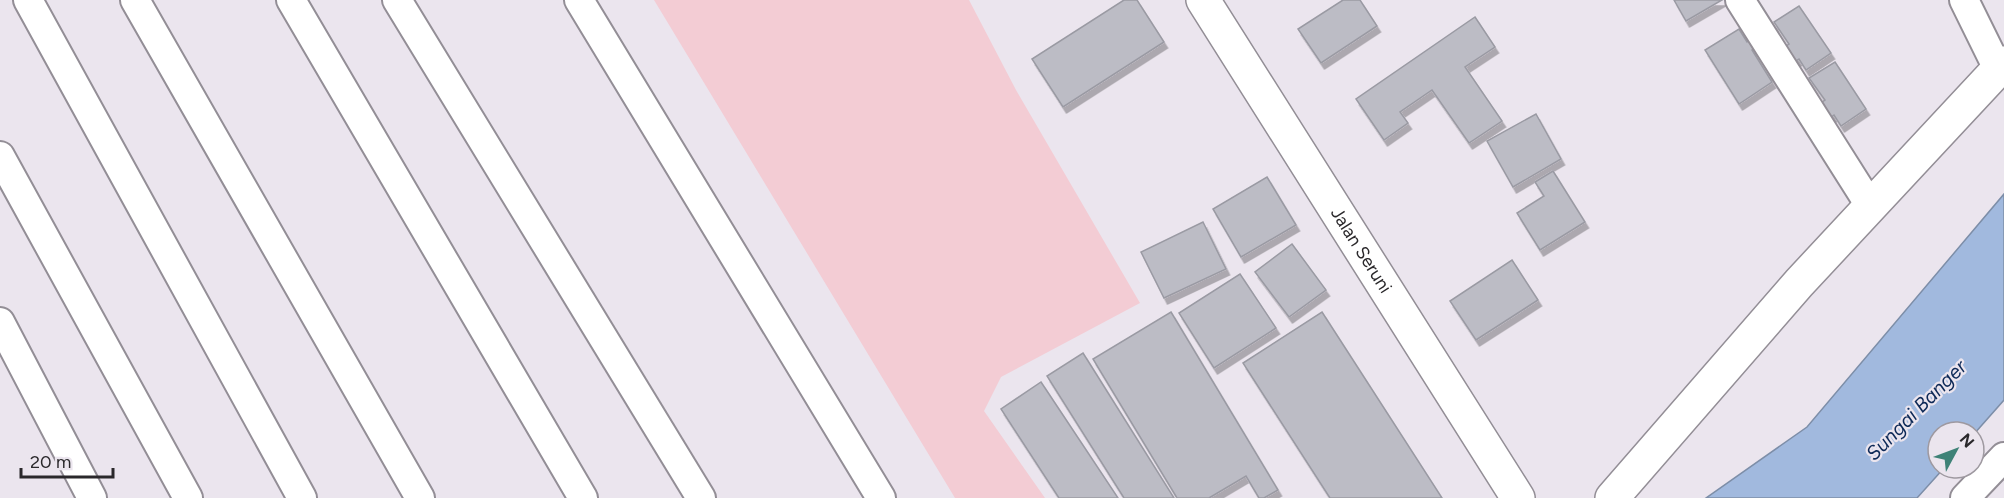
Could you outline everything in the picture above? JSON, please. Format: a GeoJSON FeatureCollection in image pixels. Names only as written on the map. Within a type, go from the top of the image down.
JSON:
{"type":"FeatureCollection","features":[{"type":"Feature","properties":{"kind":"main road","name":"Jalan Seruni"},"geometry":{"type":"LineString","coordinates":[[1203,0],[1518,498]]}},
{"type":"Feature","properties":{"kind":"main road"},"geometry":{"type":"LineString","coordinates":[[1612,498],[1799,283],[2001,66]]}},
{"type":"Feature","properties":{"kind":"street"},"geometry":{"type":"LineString","coordinates":[[28,0],[302,498]]}},
{"type":"Feature","properties":{"kind":"street"},"geometry":{"type":"LineString","coordinates":[[135,0],[420,498]]}},
{"type":"Feature","properties":{"kind":"street"},"geometry":{"type":"LineString","coordinates":[[291,0],[583,498]]}},
{"type":"Feature","properties":{"kind":"street"},"geometry":{"type":"LineString","coordinates":[[397,0],[701,498]]}},
{"type":"Feature","properties":{"kind":"street"},"geometry":{"type":"LineString","coordinates":[[579,0],[881,498]]}},
{"type":"Feature","properties":{"kind":"street"},"geometry":{"type":"LineString","coordinates":[[1740,0],[1871,207]]}},
{"type":"Feature","properties":{"kind":"street"},"geometry":{"type":"LineString","coordinates":[[1964,0],[2001,66]]}},
{"type":"Feature","properties":{"kind":"street"},"geometry":{"type":"LineString","coordinates":[[0,156],[188,498]]}},
{"type":"Feature","properties":{"kind":"street"},"geometry":{"type":"LineString","coordinates":[[0,322],[92,498]]}},
{"type":"Feature","properties":{"kind":"street"},"geometry":{"type":"LineString","coordinates":[[1965,498],[2004,457]]}},
{"type":"Feature","properties":{"kind":"shaded area"},"geometry":{"type":"Polygon","coordinates":[[[654,0],[969,0],[1016,90],[1140,303],[1001,377],[984,411],[1045,498],[955,498],[654,0]]]}},
{"type":"Feature","properties":{"kind":"water","name":"Sungai Banger"},"geometry":{"type":"Polygon","coordinates":[[[2004,194],[2004,400],[1986,420],[1926,420],[1926,480],[1933,480],[1917,498],[1706,498],[1807,427],[2004,194]]]}},
{"type":"Feature","properties":{"kind":"building"},"geometry":{"type":"Polygon","coordinates":[[[1124,0],[1137,0],[1164,42],[1063,107],[1032,59],[1124,0]]]}},
{"type":"Feature","properties":{"kind":"building"},"geometry":{"type":"Polygon","coordinates":[[[1343,0],[1360,0],[1377,26],[1321,63],[1298,29],[1343,0]]]}},
{"type":"Feature","properties":{"kind":"building"},"geometry":{"type":"Polygon","coordinates":[[[1674,0],[1722,0],[1686,21],[1674,0]]]}},
{"type":"Feature","properties":{"kind":"building"},"geometry":{"type":"Polygon","coordinates":[[[1799,6],[1831,53],[1806,70],[1799,59],[1790,65],[1780,50],[1789,44],[1774,22],[1799,6]]]}},
{"type":"Feature","properties":{"kind":"building"},"geometry":{"type":"Polygon","coordinates":[[[1475,17],[1495,47],[1465,67],[1502,121],[1469,143],[1432,90],[1400,112],[1408,123],[1384,140],[1356,99],[1475,17]]]}},
{"type":"Feature","properties":{"kind":"building"},"geometry":{"type":"Polygon","coordinates":[[[1739,29],[1747,42],[1756,36],[1761,45],[1752,50],[1772,82],[1739,104],[1705,50],[1739,29]]]}},
{"type":"Feature","properties":{"kind":"building"},"geometry":{"type":"Polygon","coordinates":[[[1835,62],[1866,109],[1841,126],[1834,115],[1826,121],[1816,106],[1825,100],[1809,78],[1835,62]]]}},
{"type":"Feature","properties":{"kind":"building"},"geometry":{"type":"Polygon","coordinates":[[[1536,114],[1561,159],[1513,187],[1487,141],[1536,114]]]}},
{"type":"Feature","properties":{"kind":"building"},"geometry":{"type":"Polygon","coordinates":[[[1553,171],[1585,222],[1540,250],[1517,213],[1544,196],[1535,182],[1553,171]]]}},
{"type":"Feature","properties":{"kind":"building"},"geometry":{"type":"Polygon","coordinates":[[[1267,177],[1296,225],[1241,257],[1213,209],[1267,177]]]}},
{"type":"Feature","properties":{"kind":"building"},"geometry":{"type":"Polygon","coordinates":[[[1203,222],[1226,269],[1164,298],[1141,252],[1203,222]]]}},
{"type":"Feature","properties":{"kind":"building"},"geometry":{"type":"Polygon","coordinates":[[[1292,244],[1326,290],[1289,317],[1255,272],[1292,244]]]}},
{"type":"Feature","properties":{"kind":"building"},"geometry":{"type":"Polygon","coordinates":[[[1512,260],[1538,300],[1476,340],[1450,301],[1512,260]]]}},
{"type":"Feature","properties":{"kind":"building"},"geometry":{"type":"Polygon","coordinates":[[[1240,274],[1276,328],[1214,368],[1179,313],[1240,274]]]}},
{"type":"Feature","properties":{"kind":"building"},"geometry":{"type":"Polygon","coordinates":[[[1171,312],[1278,490],[1264,498],[1259,498],[1246,476],[1209,498],[1177,498],[1093,359],[1171,312]]]}},
{"type":"Feature","properties":{"kind":"building"},"geometry":{"type":"Polygon","coordinates":[[[1322,312],[1442,498],[1330,498],[1243,363],[1322,312]]]}},
{"type":"Feature","properties":{"kind":"building"},"geometry":{"type":"Polygon","coordinates":[[[1083,353],[1174,498],[1124,498],[1047,376],[1083,353]]]}},
{"type":"Feature","properties":{"kind":"building"},"geometry":{"type":"Polygon","coordinates":[[[1041,382],[1118,498],[1059,498],[1001,409],[1041,382]]]}}]}
